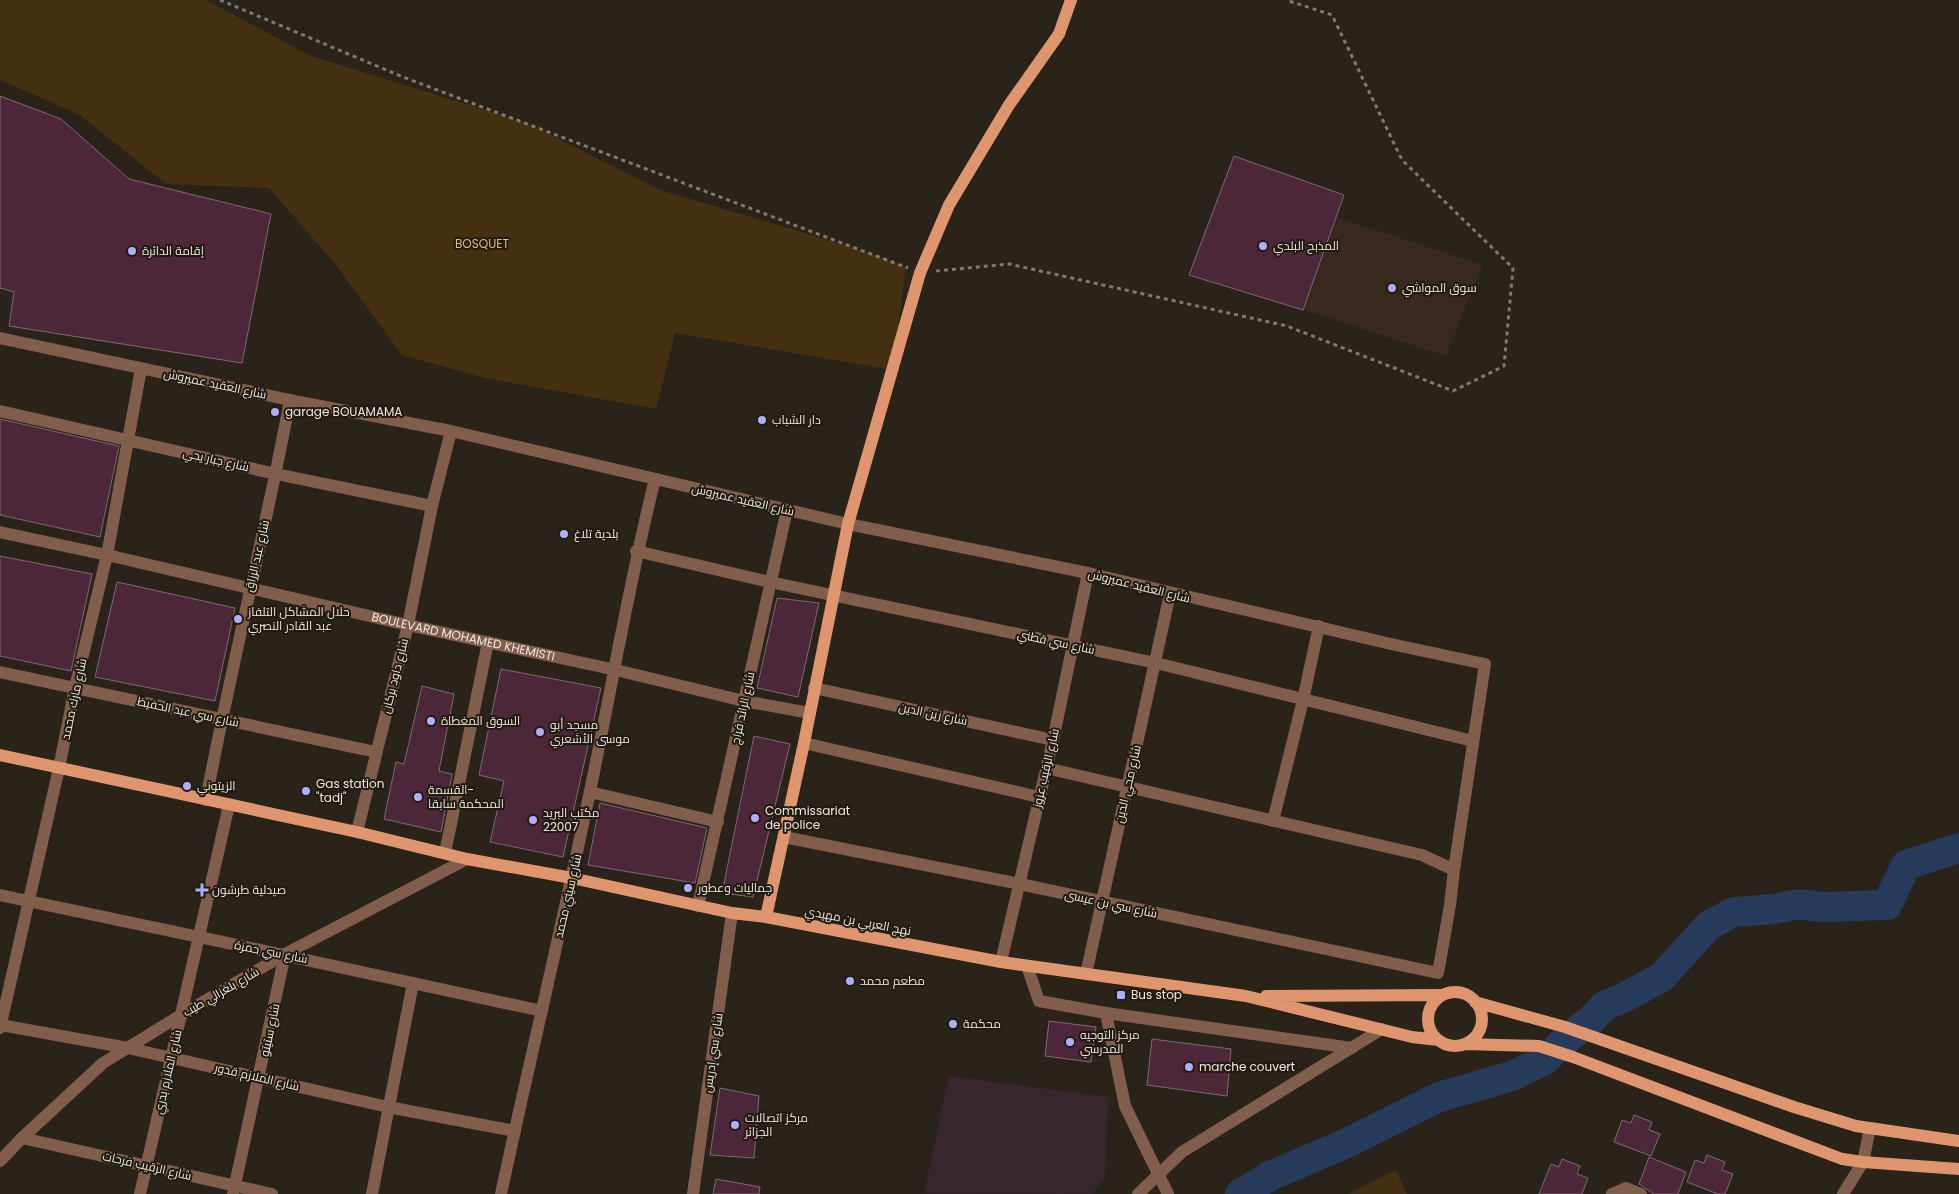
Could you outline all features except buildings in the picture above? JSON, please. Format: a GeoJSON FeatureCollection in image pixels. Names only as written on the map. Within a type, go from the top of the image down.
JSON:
{"type":"FeatureCollection","features":[{"type":"Feature","properties":{"kind":"main road"},"geometry":{"type":"LineString","coordinates":[[766,918],[804,743],[848,524],[920,273],[949,205],[1009,105],[1059,34],[1071,0]]}},
{"type":"Feature","properties":{"kind":"main road","name":"نهج العربي بن مهيدي"},"geometry":{"type":"LineString","coordinates":[[0,755],[357,832],[467,859],[572,878],[732,913],[1001,962],[1246,996]]}},
{"type":"Feature","properties":{"kind":"main road"},"geometry":{"type":"LineString","coordinates":[[1959,1141],[1856,1126],[1794,1107],[1565,1027],[1476,1002],[1460,992],[1450,992],[1441,996],[1433,1002],[1429,1012],[1428,1022],[1431,1032],[1446,1045],[1539,1046],[1597,1066],[1842,1159],[1959,1169]]}},
{"type":"Feature","properties":{"kind":"main road"},"geometry":{"type":"LineString","coordinates":[[1246,996],[1441,996]]}},
{"type":"Feature","properties":{"kind":"main road"},"geometry":{"type":"LineString","coordinates":[[1246,996],[1382,1029],[1438,1040]]}},
{"type":"Feature","properties":{"kind":"main road"},"geometry":{"type":"LineString","coordinates":[[1465,1044],[1473,1039],[1481,1026],[1480,1011],[1476,1002]]}},
{"type":"Feature","properties":{"kind":"street","name":"شارع العقيد عميروش"},"geometry":{"type":"LineString","coordinates":[[0,338],[290,400],[451,431],[848,524],[1088,573],[1170,594],[1485,664],[1473,741]]}},
{"type":"Feature","properties":{"kind":"street","name":"شارع مارك محمد"},"geometry":{"type":"LineString","coordinates":[[0,1026],[59,768],[75,688],[107,555],[141,368]]}},
{"type":"Feature","properties":{"kind":"street","name":"شارع عبد الرزاق"},"geometry":{"type":"LineString","coordinates":[[206,800],[221,719],[276,474],[290,400]]}},
{"type":"Feature","properties":{"kind":"street","name":"شارع جبار يحي"},"geometry":{"type":"LineString","coordinates":[[0,411],[276,474],[432,506]]}},
{"type":"Feature","properties":{"kind":"street","name":"شارع داود بركان"},"geometry":{"type":"LineString","coordinates":[[357,832],[408,625],[432,506],[451,431]]}},
{"type":"Feature","properties":{"kind":"street","name":"شارع سيني محمد"},"geometry":{"type":"LineString","coordinates":[[501,1194],[572,878],[616,670],[636,551],[655,480]]}},
{"type":"Feature","properties":{"kind":"street","name":"شارع الرائد فراج"},"geometry":{"type":"LineString","coordinates":[[698,906],[770,582],[788,510]]}},
{"type":"Feature","properties":{"kind":"street","name":"BOULEVARD MOHAMED KHEMISTI"},"geometry":{"type":"LineString","coordinates":[[0,532],[408,625],[616,670],[744,701],[810,713]]}},
{"type":"Feature","properties":{"kind":"street","name":"شارع سي قطني"},"geometry":{"type":"LineString","coordinates":[[636,551],[770,582],[1156,663],[1473,741]]}},
{"type":"Feature","properties":{"kind":"street","name":"شارع الرقيب عزوز"},"geometry":{"type":"LineString","coordinates":[[1001,962],[1053,740],[1088,573]]}},
{"type":"Feature","properties":{"kind":"street","name":"شارع محي الدين"},"geometry":{"type":"LineString","coordinates":[[1086,974],[1170,594]]}},
{"type":"Feature","properties":{"kind":"street"},"geometry":{"type":"LineString","coordinates":[[1272,821],[1303,700],[1319,626]]}},
{"type":"Feature","properties":{"kind":"street"},"geometry":{"type":"LineString","coordinates":[[445,853],[488,642]]}},
{"type":"Feature","properties":{"kind":"street","name":"شارع سي عبد الحفيظ"},"geometry":{"type":"LineString","coordinates":[[0,672],[376,752]]}},
{"type":"Feature","properties":{"kind":"street","name":"شارع زين الدين"},"geometry":{"type":"LineString","coordinates":[[814,688],[1053,740]]}},
{"type":"Feature","properties":{"kind":"street"},"geometry":{"type":"LineString","coordinates":[[1046,768],[1422,855],[1454,870],[1473,741]]}},
{"type":"Feature","properties":{"kind":"street"},"geometry":{"type":"LineString","coordinates":[[804,743],[1039,797]]}},
{"type":"Feature","properties":{"kind":"street"},"geometry":{"type":"LineString","coordinates":[[590,792],[718,822]]}},
{"type":"Feature","properties":{"kind":"street","name":"شارع الملازم بدري"},"geometry":{"type":"LineString","coordinates":[[140,1194],[229,804]]}},
{"type":"Feature","properties":{"kind":"street","name":"شارع سي بن عيسى"},"geometry":{"type":"LineString","coordinates":[[784,837],[1020,884],[1438,973],[1454,870]]}},
{"type":"Feature","properties":{"kind":"street","name":"شارع بلغزالي طيب"},"geometry":{"type":"LineString","coordinates":[[0,1161],[103,1063],[285,954],[467,859]]}},
{"type":"Feature","properties":{"kind":"street","name":"شارع سي حمزة"},"geometry":{"type":"LineString","coordinates":[[0,895],[198,938],[285,954],[542,1011]]}},
{"type":"Feature","properties":{"kind":"street","name":"شارع سي إدريس"},"geometry":{"type":"LineString","coordinates":[[693,1194],[732,913]]}},
{"type":"Feature","properties":{"kind":"street","name":"شارع ستيتو"},"geometry":{"type":"LineString","coordinates":[[234,1190],[260,1078],[285,954]]}},
{"type":"Feature","properties":{"kind":"street"},"geometry":{"type":"LineString","coordinates":[[1027,966],[1039,1001],[1106,1013],[1352,1048]]}},
{"type":"Feature","properties":{"kind":"street"},"geometry":{"type":"LineString","coordinates":[[372,1194],[413,982]]}},
{"type":"Feature","properties":{"kind":"street"},"geometry":{"type":"LineString","coordinates":[[1106,1013],[1124,1106],[1157,1176],[1168,1194]]}},
{"type":"Feature","properties":{"kind":"street","name":"شارع الملازم قدور"},"geometry":{"type":"LineString","coordinates":[[0,1026],[128,1048],[388,1107],[515,1130]]}},
{"type":"Feature","properties":{"kind":"street"},"geometry":{"type":"LineString","coordinates":[[1138,1194],[1182,1152],[1382,1029]]}},
{"type":"Feature","properties":{"kind":"street"},"geometry":{"type":"LineString","coordinates":[[1843,1194],[1863,1162],[1870,1128]]}},
{"type":"Feature","properties":{"kind":"street","name":"شارع الرقيب فرحات"},"geometry":{"type":"LineString","coordinates":[[22,1138],[146,1166],[234,1190],[272,1194]]}},
{"type":"Feature","properties":{"kind":"street"},"geometry":{"type":"LineString","coordinates":[[1612,1194],[1626,1188],[1641,1194]]}},
{"type":"Feature","properties":{"kind":"path"},"geometry":{"type":"LineString","coordinates":[[220,0],[403,77],[920,273],[1009,264],[1287,326],[1453,391],[1504,366],[1513,268],[1402,160],[1332,15],[1286,0]]}},
{"type":"Feature","properties":{"kind":"shaded area","name":"سوق المواشي"},"geometry":{"type":"Polygon","coordinates":[[[1336,217],[1483,265],[1446,356],[1303,310],[1336,217]]]}},
{"type":"Feature","properties":{"kind":"shaded area"},"geometry":{"type":"Polygon","coordinates":[[[949,1076],[1108,1097],[1105,1178],[1092,1194],[924,1193],[949,1076]]]}},
{"type":"Feature","properties":{"kind":"green space","name":"BOSQUET"},"geometry":{"type":"Polygon","coordinates":[[[0,0],[206,0],[311,56],[527,123],[660,190],[852,247],[906,267],[893,370],[675,333],[656,409],[485,378],[402,355],[336,265],[269,188],[166,184],[80,115],[0,80],[0,0]]]}},
{"type":"Feature","properties":{"kind":"green space"},"geometry":{"type":"Polygon","coordinates":[[[1396,1170],[1407,1194],[1348,1194],[1396,1170]]]}},
{"type":"Feature","properties":{"kind":"waterway"},"geometry":{"type":"LineString","coordinates":[[1240,1194],[1270,1176],[1347,1143],[1439,1097],[1512,1076],[1545,1060],[1604,1006],[1662,977],[1709,925],[1734,912],[1774,909],[1799,904],[1823,907],[1887,905],[1906,865],[1959,848]]}},
{"type":"Feature","properties":{"kind":"place","name":"المذبح البلدي"},"geometry":{"type":"Point","coordinates":[1263,246]}},
{"type":"Feature","properties":{"kind":"place","name":"إقامة الدائرة"},"geometry":{"type":"Point","coordinates":[132,251]}},
{"type":"Feature","properties":{"kind":"place","name":"سوق المواشي"},"geometry":{"type":"Point","coordinates":[1392,288]}},
{"type":"Feature","properties":{"kind":"place","name":"garage BOUAMAMA"},"geometry":{"type":"Point","coordinates":[275,412]}},
{"type":"Feature","properties":{"kind":"place","name":"دار الشباب"},"geometry":{"type":"Point","coordinates":[762,420]}},
{"type":"Feature","properties":{"kind":"place","name":"بلدية تلاغ"},"geometry":{"type":"Point","coordinates":[564,534]}},
{"type":"Feature","properties":{"kind":"place","name":"حلال المشاكل التلفاز عبد القادر النصري"},"geometry":{"type":"Point","coordinates":[238,619]}},
{"type":"Feature","properties":{"kind":"place","name":"السوق المغطاة"},"geometry":{"type":"Point","coordinates":[431,721]}},
{"type":"Feature","properties":{"kind":"place","name":"مسجد أبو موسى الأشعري"},"geometry":{"type":"Point","coordinates":[540,732]}},
{"type":"Feature","properties":{"kind":"place","name":"الزيتوني"},"geometry":{"type":"Point","coordinates":[187,786]}},
{"type":"Feature","properties":{"kind":"place","name":"Gas station \"tadj\""},"geometry":{"type":"Point","coordinates":[306,791]}},
{"type":"Feature","properties":{"kind":"place","name":"القسمة- المحكمة سابقا"},"geometry":{"type":"Point","coordinates":[418,797]}},
{"type":"Feature","properties":{"kind":"place","name":"Commissariat de police"},"geometry":{"type":"Point","coordinates":[755,818]}},
{"type":"Feature","properties":{"kind":"place","name":"مكتب البريد 22007"},"geometry":{"type":"Point","coordinates":[533,820]}},
{"type":"Feature","properties":{"kind":"place","name":"جماليات وعطور"},"geometry":{"type":"Point","coordinates":[688,888]}},
{"type":"Feature","properties":{"kind":"place","name":"صيدلية طرشون"},"geometry":{"type":"Point","coordinates":[202,890]}},
{"type":"Feature","properties":{"kind":"place","name":"مطعم محمد"},"geometry":{"type":"Point","coordinates":[850,981]}},
{"type":"Feature","properties":{"kind":"place","name":"Bus stop"},"geometry":{"type":"Point","coordinates":[1121,995]}},
{"type":"Feature","properties":{"kind":"place","name":"محكمة"},"geometry":{"type":"Point","coordinates":[953,1024]}},
{"type":"Feature","properties":{"kind":"place","name":"مركز التوجيه المدرسي"},"geometry":{"type":"Point","coordinates":[1070,1042]}},
{"type":"Feature","properties":{"kind":"place","name":"marche couvert"},"geometry":{"type":"Point","coordinates":[1189,1067]}},
{"type":"Feature","properties":{"kind":"place","name":"مركز اتصالات الجزائر"},"geometry":{"type":"Point","coordinates":[735,1125]}}]}
